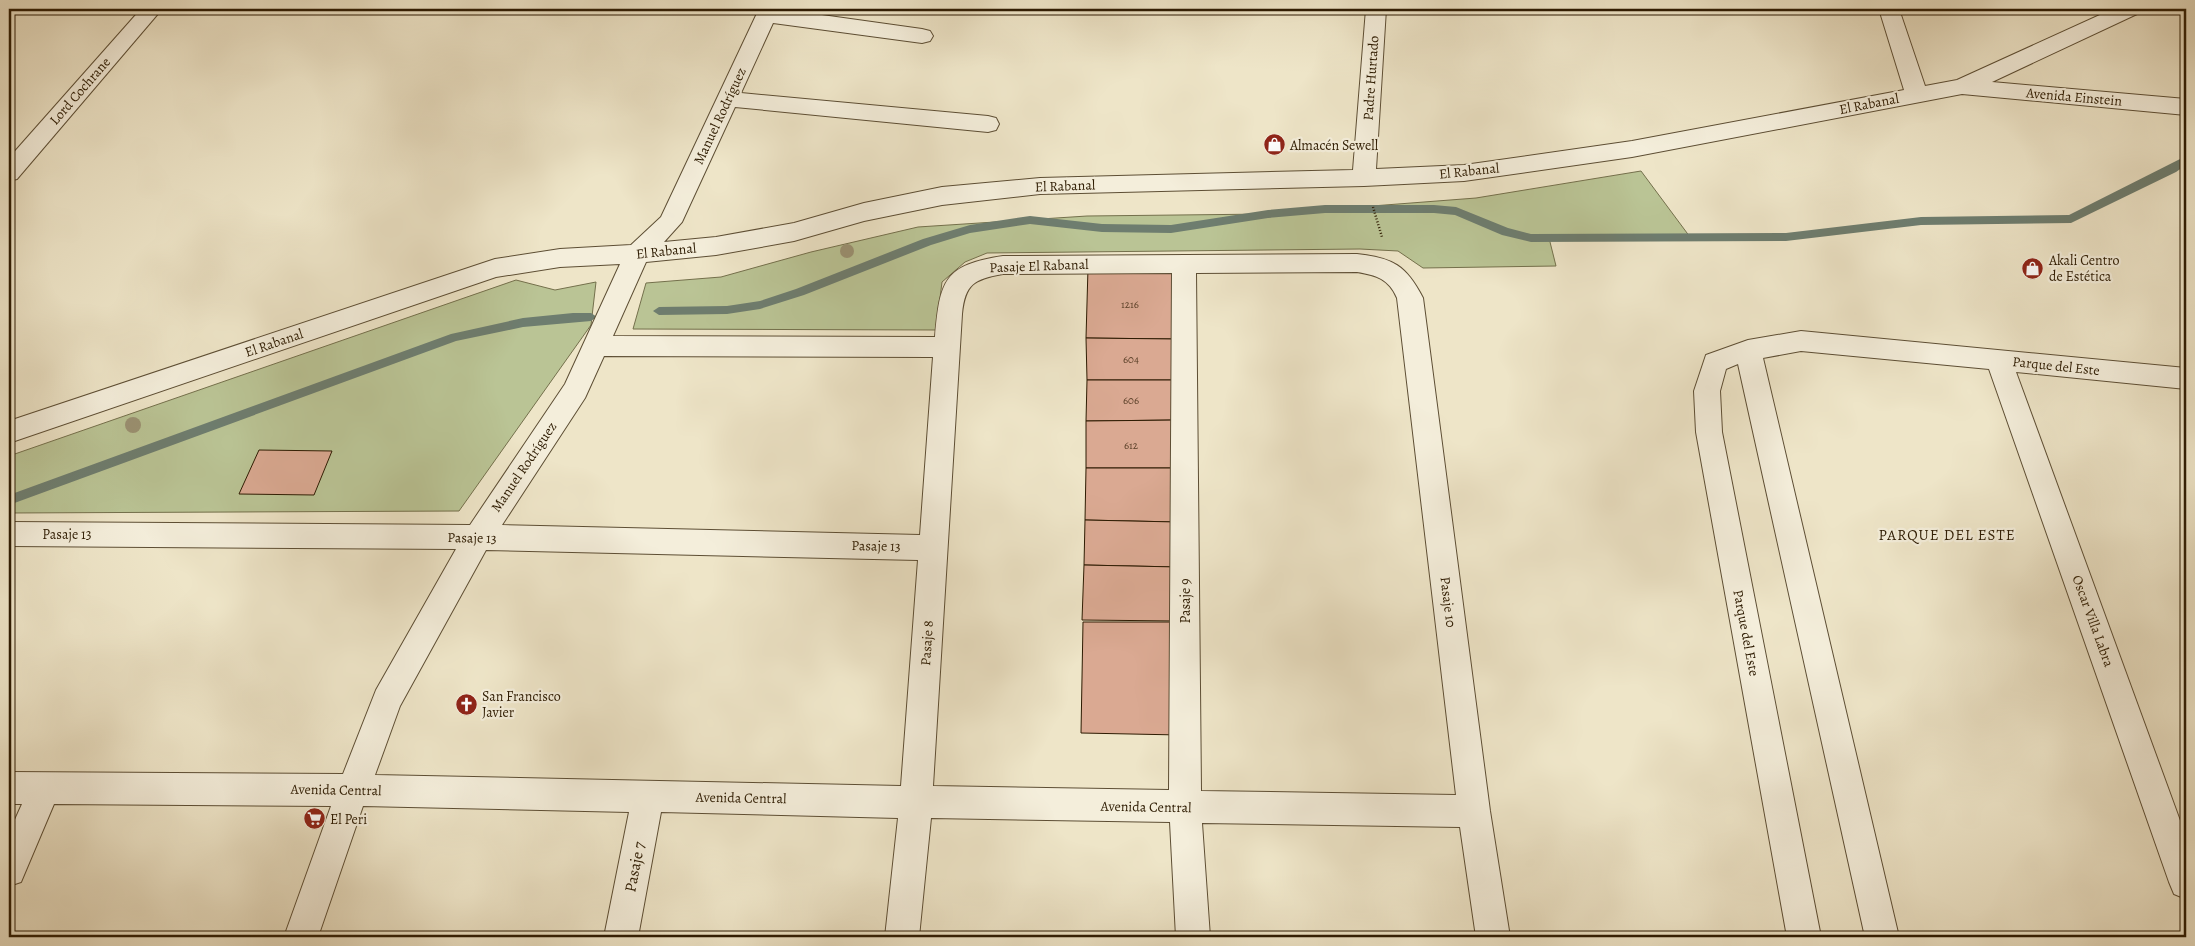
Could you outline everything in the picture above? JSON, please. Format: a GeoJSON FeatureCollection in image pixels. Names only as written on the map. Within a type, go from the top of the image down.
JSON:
{"type":"FeatureCollection","features":[{"type":"Feature","properties":{"kind":"street","name":"Lord Cochrane"},"geometry":{"type":"LineString","coordinates":[[9,173],[152,9]]}},
{"type":"Feature","properties":{"kind":"street","name":"Padre Hurtado"},"geometry":{"type":"LineString","coordinates":[[1364,178],[1376,9]]}},
{"type":"Feature","properties":{"kind":"street"},"geometry":{"type":"LineString","coordinates":[[1889,9],[1917,95]]}},
{"type":"Feature","properties":{"kind":"street","name":"El Rabanal"},"geometry":{"type":"LineString","coordinates":[[9,432],[495,268],[560,258],[637,254],[716,246],[794,232],[864,212],[942,196],[1040,186],[1364,178],[1464,173],[1632,149],[1962,87],[2130,9]]}},
{"type":"Feature","properties":{"kind":"street"},"geometry":{"type":"LineString","coordinates":[[767,12],[922,36]]}},
{"type":"Feature","properties":{"kind":"street","name":"Manuel Rodríguez"},"geometry":{"type":"LineString","coordinates":[[301,937],[386,700],[478,537],[576,390],[637,254],[670,222],[767,12]]}},
{"type":"Feature","properties":{"kind":"street","name":"Avenida Einstein"},"geometry":{"type":"LineString","coordinates":[[1962,87],[2186,107]]}},
{"type":"Feature","properties":{"kind":"street"},"geometry":{"type":"LineString","coordinates":[[728,98],[750,102],[988,124]]}},
{"type":"Feature","properties":{"kind":"street","name":"Pasaje El Rabanal"},"geometry":{"type":"LineString","coordinates":[[947,348],[953,292],[958,280],[977,269],[1003,265],[1357,263],[1376,265],[1392,271]]}},
{"type":"Feature","properties":{"kind":"street","name":"Pasaje 9"},"geometry":{"type":"LineString","coordinates":[[1184,264],[1185,807],[1193,937]]}},
{"type":"Feature","properties":{"kind":"street","name":"Pasaje 10"},"geometry":{"type":"LineString","coordinates":[[1392,271],[1404,283],[1410,298],[1474,811],[1493,937]]}},
{"type":"Feature","properties":{"kind":"street","name":"Parque del Este"},"geometry":{"type":"LineString","coordinates":[[1804,937],[1708,432],[1707,391],[1715,362],[1748,350],[1801,341],[2186,378]]}},
{"type":"Feature","properties":{"kind":"street"},"geometry":{"type":"LineString","coordinates":[[596,346],[947,348]]}},
{"type":"Feature","properties":{"kind":"street","name":"Pasaje 8"},"geometry":{"type":"LineString","coordinates":[[902,937],[916,802],[947,348]]}},
{"type":"Feature","properties":{"kind":"street"},"geometry":{"type":"LineString","coordinates":[[1748,350],[1882,937]]}},
{"type":"Feature","properties":{"kind":"street","name":"Oscar Villa Labra"},"geometry":{"type":"LineString","coordinates":[[1999,360],[2186,882]]}},
{"type":"Feature","properties":{"kind":"street","name":"Pasaje 13"},"geometry":{"type":"LineString","coordinates":[[9,534],[478,537],[934,548]]}},
{"type":"Feature","properties":{"kind":"street","name":"Avenida Central"},"geometry":{"type":"LineString","coordinates":[[9,788],[353,790],[1474,811]]}},
{"type":"Feature","properties":{"kind":"street"},"geometry":{"type":"LineString","coordinates":[[9,870],[45,788]]}},
{"type":"Feature","properties":{"kind":"street","name":"Pasaje 7"},"geometry":{"type":"LineString","coordinates":[[621,937],[648,796]]}},
{"type":"Feature","properties":{"kind":"green space"},"geometry":{"type":"Polygon","coordinates":[[[1641,171],[1690,237],[1549,238],[1556,266],[1423,268],[1398,251],[1360,249],[987,253],[965,262],[942,282],[936,330],[633,329],[646,283],[721,277],[811,252],[918,227],[1087,216],[1268,214],[1476,198],[1641,171]]]}},
{"type":"Feature","properties":{"kind":"green space"},"geometry":{"type":"Polygon","coordinates":[[[516,280],[555,290],[596,282],[591,325],[459,511],[9,513],[9,456],[516,280]]]}},
{"type":"Feature","properties":{"kind":"building"},"geometry":{"type":"Polygon","coordinates":[[[1088,268],[1173,269],[1175,339],[1086,338],[1088,268]]]}},
{"type":"Feature","properties":{"kind":"building"},"geometry":{"type":"Polygon","coordinates":[[[1086,338],[1175,339],[1175,380],[1087,380],[1086,338]]]}},
{"type":"Feature","properties":{"kind":"building"},"geometry":{"type":"Polygon","coordinates":[[[1087,380],[1175,380],[1177,420],[1086,421],[1087,380]]]}},
{"type":"Feature","properties":{"kind":"building"},"geometry":{"type":"Polygon","coordinates":[[[1177,420],[1176,468],[1086,468],[1086,421],[1177,420]]]}},
{"type":"Feature","properties":{"kind":"building"},"geometry":{"type":"Polygon","coordinates":[[[259,450],[332,451],[314,495],[239,494],[259,450]]]}},
{"type":"Feature","properties":{"kind":"building"},"geometry":{"type":"Polygon","coordinates":[[[1086,468],[1176,468],[1177,522],[1085,520],[1086,468]]]}},
{"type":"Feature","properties":{"kind":"building"},"geometry":{"type":"Polygon","coordinates":[[[1085,520],[1177,522],[1178,567],[1084,565],[1085,520]]]}},
{"type":"Feature","properties":{"kind":"building"},"geometry":{"type":"Polygon","coordinates":[[[1084,565],[1178,567],[1177,621],[1082,620],[1084,565]]]}},
{"type":"Feature","properties":{"kind":"building"},"geometry":{"type":"Polygon","coordinates":[[[1083,622],[1178,622],[1180,735],[1081,733],[1083,622]]]}},
{"type":"Feature","properties":{"kind":"waterway"},"geometry":{"type":"LineString","coordinates":[[659,311],[727,310],[760,305],[800,292],[927,242],[970,229],[1030,220],[1102,228],[1171,229],[1268,214],[1325,209],[1434,209],[1456,211],[1506,232],[1531,238],[1786,237],[1921,221],[2071,219],[2172,169],[2186,160]]}},
{"type":"Feature","properties":{"kind":"waterway"},"geometry":{"type":"LineString","coordinates":[[9,500],[455,337],[523,323],[591,317]]}},
{"type":"Feature","properties":{"kind":"place","name":"Almacén Sewell"},"geometry":{"type":"Point","coordinates":[1274,145]}},
{"type":"Feature","properties":{"kind":"place","name":"Akali Centro de Estética"},"geometry":{"type":"Point","coordinates":[2033,268]}},
{"type":"Feature","properties":{"kind":"place","name":"San Francisco Javier"},"geometry":{"type":"Point","coordinates":[466,704]}},
{"type":"Feature","properties":{"kind":"place","name":"El Peri"},"geometry":{"type":"Point","coordinates":[314,819]}},
{"type":"Feature","properties":{"kind":"district","name":"PARQUE DEL ESTE"},"geometry":{"type":"Point","coordinates":[1947,535]}}]}
